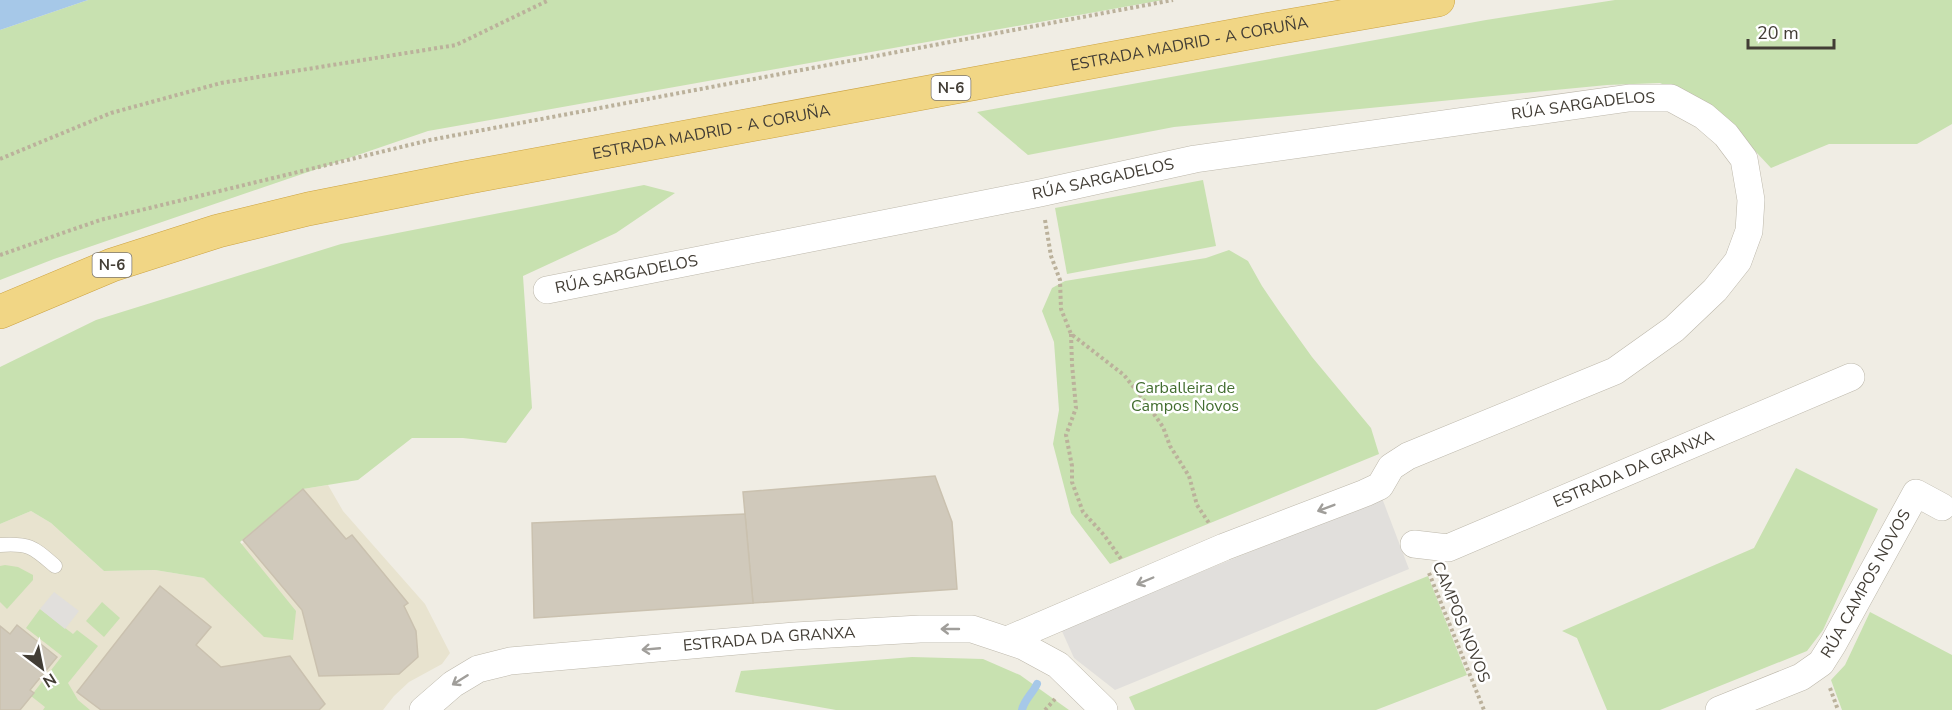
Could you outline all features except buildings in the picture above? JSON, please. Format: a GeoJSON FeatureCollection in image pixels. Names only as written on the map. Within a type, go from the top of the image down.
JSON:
{"type":"FeatureCollection","features":[{"type":"Feature","properties":{"kind":"highway","name":"ESTRADA MADRID - A CORUÑA"},"geometry":{"type":"LineString","coordinates":[[0,312],[112,265],[218,231],[308,209],[1246,33],[1438,0]]}},
{"type":"Feature","properties":{"kind":"street","name":"RÚA SARGADELOS"},"geometry":{"type":"LineString","coordinates":[[547,290],[1028,196],[1195,159],[1629,98],[1671,98],[1704,116],[1726,135],[1744,159],[1751,200],[1749,231],[1738,261],[1715,290],[1674,328],[1615,371],[1408,456],[1391,467],[1380,486],[1365,493],[1224,547],[1007,639]]}},
{"type":"Feature","properties":{"kind":"street","name":"ESTRADA DA GRANXA"},"geometry":{"type":"LineString","coordinates":[[1414,544],[1448,548],[1851,377]]}},
{"type":"Feature","properties":{"kind":"street","name":"RÚA CAMPOS NOVOS"},"geometry":{"type":"LineString","coordinates":[[1719,710],[1801,677],[1821,663],[1916,494],[1942,507]]}},
{"type":"Feature","properties":{"kind":"street","name":"ESTRADA DA GRANXA"},"geometry":{"type":"LineString","coordinates":[[423,710],[453,684],[478,669],[510,661],[795,636],[920,629],[972,629],[1023,646],[1058,665],[1104,710]]}},
{"type":"Feature","properties":{"kind":"lane"},"geometry":{"type":"LineString","coordinates":[[0,545],[19,544],[33,547],[55,566]]}},
{"type":"Feature","properties":{"kind":"path"},"geometry":{"type":"LineString","coordinates":[[0,159],[111,113],[221,83],[456,45],[549,0]]}},
{"type":"Feature","properties":{"kind":"path"},"geometry":{"type":"LineString","coordinates":[[0,255],[100,220],[430,140],[1173,0]]}},
{"type":"Feature","properties":{"kind":"path"},"geometry":{"type":"LineString","coordinates":[[1044,214],[1052,256],[1060,280],[1061,309],[1071,334],[1076,408],[1066,435],[1072,466],[1072,482],[1083,512],[1122,559]]}},
{"type":"Feature","properties":{"kind":"path"},"geometry":{"type":"LineString","coordinates":[[1071,334],[1124,375],[1147,404],[1163,427],[1170,446],[1189,476],[1197,505],[1209,523]]}},
{"type":"Feature","properties":{"kind":"path","name":"CAMPOS NOVOS"},"geometry":{"type":"LineString","coordinates":[[1414,544],[1428,571],[1484,710]]}},
{"type":"Feature","properties":{"kind":"path"},"geometry":{"type":"LineString","coordinates":[[1826,678],[1838,710]]}},
{"type":"Feature","properties":{"kind":"shaded area"},"geometry":{"type":"Polygon","coordinates":[[[328,485],[343,511],[425,604],[450,653],[442,664],[409,682],[383,710],[0,710],[0,524],[31,511],[51,523],[104,571],[155,570],[204,578],[303,489],[328,485]]]}},
{"type":"Feature","properties":{"kind":"shaded area"},"geometry":{"type":"Polygon","coordinates":[[[1382,498],[1409,569],[1115,690],[1074,658],[1061,629],[1382,498]]]}},
{"type":"Feature","properties":{"kind":"shaded area"},"geometry":{"type":"Polygon","coordinates":[[[54,592],[79,611],[65,629],[40,609],[54,592]]]}},
{"type":"Feature","properties":{"kind":"green space"},"geometry":{"type":"Polygon","coordinates":[[[88,0],[1163,0],[428,131],[54,259],[0,280],[0,30],[88,0]]]}},
{"type":"Feature","properties":{"kind":"green space"},"geometry":{"type":"Polygon","coordinates":[[[1615,0],[1952,0],[1952,124],[1917,144],[1829,144],[1771,168],[1715,108],[1660,83],[1607,85],[1174,127],[1028,155],[977,112],[1486,20],[1615,0]]]}},
{"type":"Feature","properties":{"kind":"green space"},"geometry":{"type":"Polygon","coordinates":[[[1203,180],[1216,246],[1067,274],[1055,208],[1203,180]]]}},
{"type":"Feature","properties":{"kind":"green space"},"geometry":{"type":"Polygon","coordinates":[[[644,185],[675,193],[616,233],[523,276],[532,408],[506,443],[463,438],[412,438],[358,480],[303,489],[240,542],[296,611],[293,640],[264,637],[204,578],[155,570],[104,571],[51,523],[31,511],[0,524],[0,367],[96,320],[341,244],[644,185]]]}},
{"type":"Feature","properties":{"kind":"green space","name":"Carballeira de Campos Novos"},"geometry":{"type":"Polygon","coordinates":[[[1229,250],[1248,261],[1262,286],[1312,357],[1371,428],[1379,454],[1110,564],[1071,513],[1053,444],[1059,410],[1054,342],[1042,311],[1052,288],[1065,281],[1206,258],[1229,250]]]}},
{"type":"Feature","properties":{"kind":"green space"},"geometry":{"type":"Polygon","coordinates":[[[1796,468],[1878,509],[1823,630],[1807,651],[1660,710],[1607,710],[1577,638],[1562,631],[1754,548],[1796,468]]]}},
{"type":"Feature","properties":{"kind":"green space"},"geometry":{"type":"Polygon","coordinates":[[[0,566],[18,567],[33,575],[33,580],[7,609],[0,602],[0,566]]]}},
{"type":"Feature","properties":{"kind":"green space"},"geometry":{"type":"Polygon","coordinates":[[[1428,576],[1467,675],[1376,710],[1135,710],[1129,697],[1428,576]]]}},
{"type":"Feature","properties":{"kind":"green space"},"geometry":{"type":"Polygon","coordinates":[[[102,602],[120,618],[104,637],[86,621],[102,602]]]}},
{"type":"Feature","properties":{"kind":"green space"},"geometry":{"type":"Polygon","coordinates":[[[40,609],[73,634],[77,630],[98,646],[68,683],[78,700],[90,710],[43,710],[45,707],[31,696],[62,656],[26,628],[40,609]]]}},
{"type":"Feature","properties":{"kind":"green space"},"geometry":{"type":"Polygon","coordinates":[[[1870,612],[1952,655],[1952,710],[1842,710],[1831,680],[1845,665],[1870,612]]]}},
{"type":"Feature","properties":{"kind":"green space"},"geometry":{"type":"Polygon","coordinates":[[[912,657],[983,659],[1020,675],[1069,710],[836,710],[735,692],[741,671],[912,657]]]}},
{"type":"Feature","properties":{"kind":"water"},"geometry":{"type":"Polygon","coordinates":[[[0,0],[88,0],[0,30],[0,0]]]}},
{"type":"Feature","properties":{"kind":"waterway"},"geometry":{"type":"LineString","coordinates":[[1022,710],[1037,684]]}}]}
